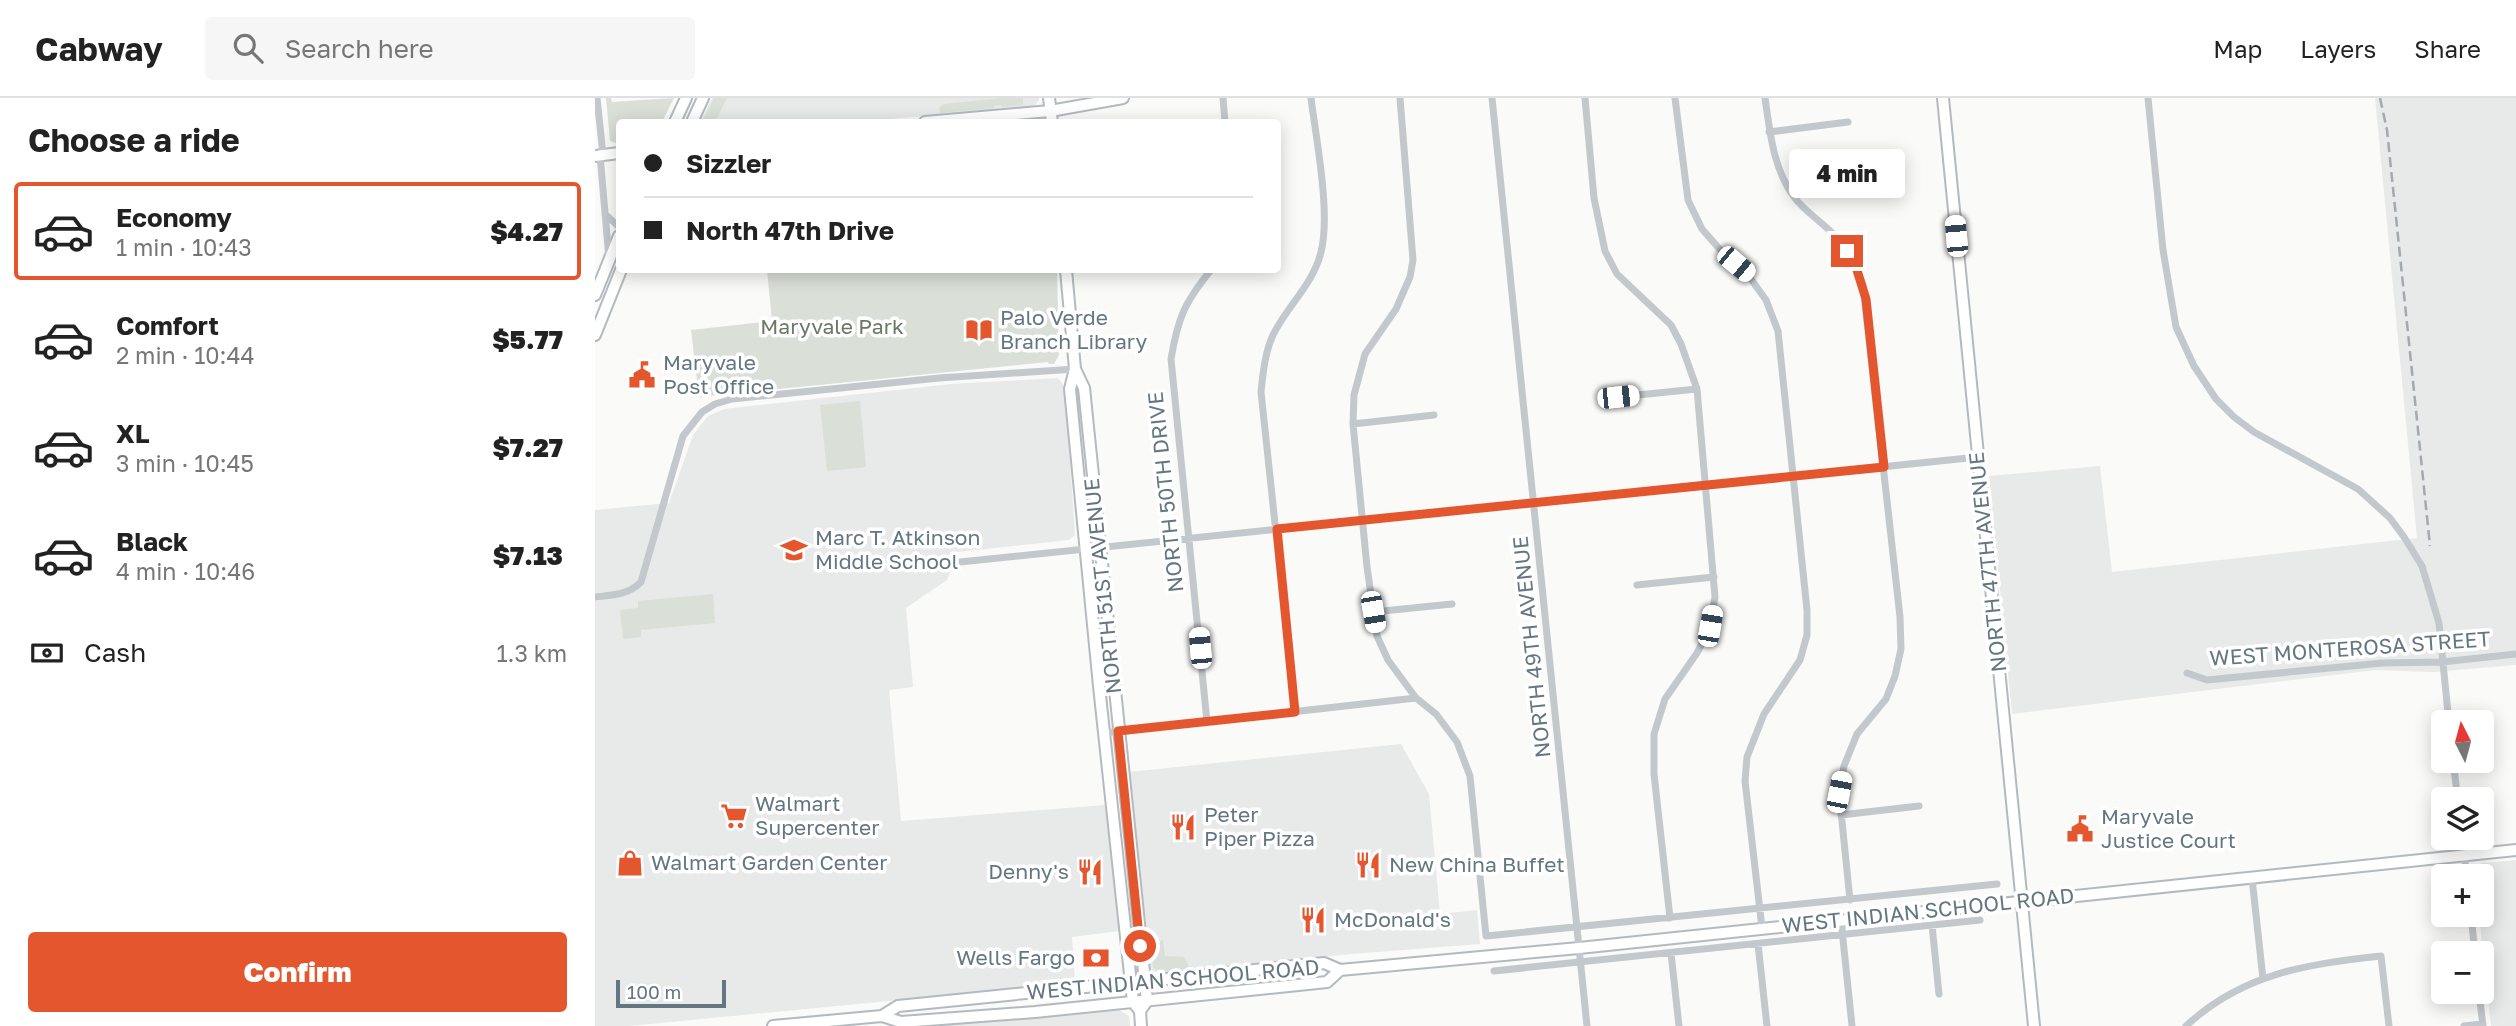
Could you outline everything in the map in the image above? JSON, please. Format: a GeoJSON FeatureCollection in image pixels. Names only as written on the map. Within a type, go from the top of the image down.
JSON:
{"type":"FeatureCollection","features":[{"type":"Feature","properties":{"kind":"main road"},"geometry":{"type":"LineString","coordinates":[[676,119],[686,98]]}},
{"type":"Feature","properties":{"kind":"main road"},"geometry":{"type":"LineString","coordinates":[[1049,98],[1051,117]]}},
{"type":"Feature","properties":{"kind":"main road"},"geometry":{"type":"LineString","coordinates":[[1001,119],[1051,117],[1123,98]]}},
{"type":"Feature","properties":{"kind":"main road","name":"NORTH 47TH AVENUE"},"geometry":{"type":"LineString","coordinates":[[1943,98],[2034,1026]]}},
{"type":"Feature","properties":{"kind":"main road"},"geometry":{"type":"LineString","coordinates":[[693,119],[701,101]]}},
{"type":"Feature","properties":{"kind":"main road"},"geometry":{"type":"LineString","coordinates":[[595,295],[616,244]]}},
{"type":"Feature","properties":{"kind":"main road"},"geometry":{"type":"LineString","coordinates":[[595,335],[620,273]]}},
{"type":"Feature","properties":{"kind":"main road","name":"NORTH 51ST AVENUE"},"geometry":{"type":"LineString","coordinates":[[1066,273],[1075,369],[1070,389],[1104,733],[1131,983],[1141,1026]]}},
{"type":"Feature","properties":{"kind":"main road","name":"NORTH 51ST AVENUE"},"geometry":{"type":"LineString","coordinates":[[1075,369],[1084,388],[1147,1001]]}},
{"type":"Feature","properties":{"kind":"main road","name":"WEST INDIAN SCHOOL ROAD"},"geometry":{"type":"LineString","coordinates":[[882,1016],[898,1006],[1324,963],[1340,970],[1580,948],[2516,850]]}},
{"type":"Feature","properties":{"kind":"main road","name":"WEST INDIAN SCHOOL ROAD"},"geometry":{"type":"LineString","coordinates":[[1147,1001],[1327,982],[1340,970]]}},
{"type":"Feature","properties":{"kind":"main road"},"geometry":{"type":"LineString","coordinates":[[1137,1007],[1147,1001]]}},
{"type":"Feature","properties":{"kind":"main road","name":"WEST INDIAN SCHOOL ROAD"},"geometry":{"type":"LineString","coordinates":[[773,1026],[882,1016],[901,1022],[1137,1007]]}},
{"type":"Feature","properties":{"kind":"street"},"geometry":{"type":"LineString","coordinates":[[597,98],[599,155],[609,261]]}},
{"type":"Feature","properties":{"kind":"street"},"geometry":{"type":"LineString","coordinates":[[1223,98],[1226,119]]}},
{"type":"Feature","properties":{"kind":"street"},"geometry":{"type":"LineString","coordinates":[[1295,712],[1261,392],[1264,363],[1273,334],[1308,284],[1321,253],[1324,224],[1311,98]]}},
{"type":"Feature","properties":{"kind":"street"},"geometry":{"type":"LineString","coordinates":[[1104,733],[1416,698],[1388,660],[1377,636],[1353,424],[1354,395],[1365,354],[1396,309],[1410,277],[1413,260],[1400,98]]}},
{"type":"Feature","properties":{"kind":"street","name":"NORTH 49TH AVENUE"},"geometry":{"type":"LineString","coordinates":[[1492,98],[1587,1026]]}},
{"type":"Feature","properties":{"kind":"street"},"geometry":{"type":"LineString","coordinates":[[1585,98],[1594,198],[1605,251],[1617,274],[1671,325],[1681,344],[1697,390],[1715,597],[1710,626],[1697,653],[1665,699],[1654,734],[1654,774],[1670,918]]}},
{"type":"Feature","properties":{"kind":"street"},"geometry":{"type":"LineString","coordinates":[[1675,98],[1688,200],[1702,229],[1724,254],[1748,275],[1766,300],[1778,331],[1794,476],[1807,635],[1800,660],[1764,714],[1747,757],[1745,781],[1762,928]]}},
{"type":"Feature","properties":{"kind":"street"},"geometry":{"type":"LineString","coordinates":[[1765,98],[1774,155],[1793,195],[1837,238],[1856,267],[1863,286],[1900,617],[1901,649],[1895,676],[1886,699],[1857,734],[1844,766],[1839,792],[1850,900]]}},
{"type":"Feature","properties":{"kind":"street"},"geometry":{"type":"LineString","coordinates":[[2148,98],[2170,298],[2176,327],[2195,366],[2216,399],[2234,417],[2254,432],[2340,478],[2367,496],[2390,518],[2422,566],[2432,594],[2439,624],[2448,710]]}},
{"type":"Feature","properties":{"kind":"street"},"geometry":{"type":"LineString","coordinates":[[1769,132],[1848,122]]}},
{"type":"Feature","properties":{"kind":"street"},"geometry":{"type":"LineString","coordinates":[[605,214],[616,225]]}},
{"type":"Feature","properties":{"kind":"street","name":"NORTH 50TH DRIVE"},"geometry":{"type":"LineString","coordinates":[[1207,722],[1171,359],[1175,331],[1183,309],[1209,273]]}},
{"type":"Feature","properties":{"kind":"street"},"geometry":{"type":"LineString","coordinates":[[595,597],[623,594],[641,582],[683,436],[702,412],[715,404],[731,399],[939,378],[1075,369]]}},
{"type":"Feature","properties":{"kind":"street"},"geometry":{"type":"LineString","coordinates":[[1618,397],[1697,390]]}},
{"type":"Feature","properties":{"kind":"street"},"geometry":{"type":"LineString","coordinates":[[1353,424],[1434,415]]}},
{"type":"Feature","properties":{"kind":"street"},"geometry":{"type":"LineString","coordinates":[[960,562],[1978,457]]}},
{"type":"Feature","properties":{"kind":"street"},"geometry":{"type":"LineString","coordinates":[[1637,585],[1714,577]]}},
{"type":"Feature","properties":{"kind":"street"},"geometry":{"type":"LineString","coordinates":[[1373,612],[1452,604]]}},
{"type":"Feature","properties":{"kind":"street","name":"WEST MONTEROSA STREET"},"geometry":{"type":"LineString","coordinates":[[2187,673],[2207,680],[2382,663],[2442,662],[2516,654]]}},
{"type":"Feature","properties":{"kind":"street","name":"WEST INDIAN SCHOOL ROAD"},"geometry":{"type":"LineString","coordinates":[[1416,698],[1436,713],[1457,742],[1470,776],[1486,936],[1997,884]]}},
{"type":"Feature","properties":{"kind":"street"},"geometry":{"type":"LineString","coordinates":[[1841,815],[1919,806]]}},
{"type":"Feature","properties":{"kind":"street"},"geometry":{"type":"LineString","coordinates":[[2463,850],[2465,864]]}},
{"type":"Feature","properties":{"kind":"street"},"geometry":{"type":"LineString","coordinates":[[2252,878],[2263,979]]}},
{"type":"Feature","properties":{"kind":"street"},"geometry":{"type":"LineString","coordinates":[[1842,920],[1852,1026]]}},
{"type":"Feature","properties":{"kind":"street","name":"WEST INDIAN SCHOOL ROAD"},"geometry":{"type":"LineString","coordinates":[[1494,971],[1980,920]]}},
{"type":"Feature","properties":{"kind":"street"},"geometry":{"type":"LineString","coordinates":[[1932,925],[1939,994]]}},
{"type":"Feature","properties":{"kind":"street"},"geometry":{"type":"LineString","coordinates":[[1758,944],[1767,1026]]}},
{"type":"Feature","properties":{"kind":"street"},"geometry":{"type":"LineString","coordinates":[[1671,953],[1679,1026]]}},
{"type":"Feature","properties":{"kind":"street"},"geometry":{"type":"LineString","coordinates":[[2186,1026],[2199,1013],[2263,979],[2323,962],[2381,956],[2389,1026]]}},
{"type":"Feature","properties":{"kind":"street"},"geometry":{"type":"LineString","coordinates":[[2464,1026],[2483,1025],[2480,1004]]}},
{"type":"Feature","properties":{"kind":"shaded area"},"geometry":{"type":"Polygon","coordinates":[[[712,98],[1039,98],[1034,106],[891,119],[702,119],[712,98]]]}},
{"type":"Feature","properties":{"kind":"shaded area"},"geometry":{"type":"Polygon","coordinates":[[[2375,98],[2516,98],[2516,665],[2433,672],[2375,670],[2012,714],[1989,476],[2100,466],[2112,572],[2417,538],[2375,98]]]}},
{"type":"Feature","properties":{"kind":"shaded area"},"geometry":{"type":"Polygon","coordinates":[[[1058,378],[1065,387],[1075,535],[1069,540],[957,552],[947,580],[906,608],[913,687],[889,690],[901,821],[1105,805],[1119,931],[1072,937],[1075,983],[629,1026],[595,1026],[595,510],[669,503],[693,435],[708,416],[724,409],[951,384],[1058,378]]]}},
{"type":"Feature","properties":{"kind":"shaded area"},"geometry":{"type":"Polygon","coordinates":[[[1401,744],[1429,794],[1440,914],[1477,910],[1480,944],[1160,973],[1152,971],[1148,964],[1146,917],[1141,902],[1128,772],[1401,744]]]}},
{"type":"Feature","properties":{"kind":"shaded area"},"geometry":{"type":"Polygon","coordinates":[[[2516,860],[2516,1026],[2491,1026],[2489,1004],[2494,1004],[2494,941],[2482,941],[2480,927],[2494,927],[2494,864],[2480,864],[2516,860]]]}},
{"type":"Feature","properties":{"kind":"shaded area"},"geometry":{"type":"Polygon","coordinates":[[[1119,1010],[1129,1016],[1130,1026],[927,1026],[1119,1010]]]}},
{"type":"Feature","properties":{"kind":"green space"},"geometry":{"type":"Polygon","coordinates":[[[606,98],[611,98],[612,102],[674,98],[664,119],[616,119],[616,143],[610,141],[606,98]]]}},
{"type":"Feature","properties":{"kind":"green space"},"geometry":{"type":"Polygon","coordinates":[[[714,98],[727,98],[716,119],[704,119],[714,98]]]}},
{"type":"Feature","properties":{"kind":"green space"},"geometry":{"type":"Polygon","coordinates":[[[1023,98],[1023,105],[1001,105],[940,113],[939,108],[943,104],[1023,98]]]}},
{"type":"Feature","properties":{"kind":"green space","name":"Maryvale Park"},"geometry":{"type":"Polygon","coordinates":[[[767,273],[1057,273],[1059,355],[1054,364],[1048,362],[699,397],[691,330],[772,321],[767,273]]]}},
{"type":"Feature","properties":{"kind":"green space"},"geometry":{"type":"Polygon","coordinates":[[[860,401],[866,467],[827,471],[820,405],[860,401]]]}},
{"type":"Feature","properties":{"kind":"green space"},"geometry":{"type":"Polygon","coordinates":[[[713,594],[715,623],[641,630],[641,637],[623,639],[620,610],[638,608],[638,601],[713,594]]]}},
{"type":"Feature","properties":{"kind":"green space"},"geometry":{"type":"Polygon","coordinates":[[[1163,939],[1165,956],[1184,957],[1190,969],[1159,972],[1153,967],[1152,949],[1163,939]]]}},
{"type":"Feature","properties":{"kind":"railway"},"geometry":{"type":"LineString","coordinates":[[2380,98],[2387,130],[2430,546]]}},
{"type":"Feature","properties":{"kind":"place","name":"Palo Verde Branch Library"},"geometry":{"type":"Point","coordinates":[979,330]}},
{"type":"Feature","properties":{"kind":"place","name":"Maryvale Post Office"},"geometry":{"type":"Point","coordinates":[642,375]}},
{"type":"Feature","properties":{"kind":"place","name":"Marc T. Atkinson Middle School"},"geometry":{"type":"Point","coordinates":[794,550]}},
{"type":"Feature","properties":{"kind":"place","name":"Walmart Supercenter"},"geometry":{"type":"Point","coordinates":[734,816]}},
{"type":"Feature","properties":{"kind":"place","name":"Peter Piper Pizza"},"geometry":{"type":"Point","coordinates":[1183,827]}},
{"type":"Feature","properties":{"kind":"place","name":"Maryvale Justice Court"},"geometry":{"type":"Point","coordinates":[2080,829]}},
{"type":"Feature","properties":{"kind":"place","name":"Walmart Garden Center"},"geometry":{"type":"Point","coordinates":[630,863]}},
{"type":"Feature","properties":{"kind":"place","name":"New China Buffet"},"geometry":{"type":"Point","coordinates":[1368,865]}},
{"type":"Feature","properties":{"kind":"place","name":"Denny's"},"geometry":{"type":"Point","coordinates":[1090,872]}},
{"type":"Feature","properties":{"kind":"place","name":"McDonald's"},"geometry":{"type":"Point","coordinates":[1313,920]}},
{"type":"Feature","properties":{"kind":"place","name":"Wells Fargo"},"geometry":{"type":"Point","coordinates":[1096,958]}},
{"type":"Feature","properties":{"kind":"route"},"geometry":{"type":"LineString","coordinates":[[1140,946],[1118,731],[1295,712],[1277,529],[1884,467],[1866,299],[1856,267],[1847,251]]}}]}
